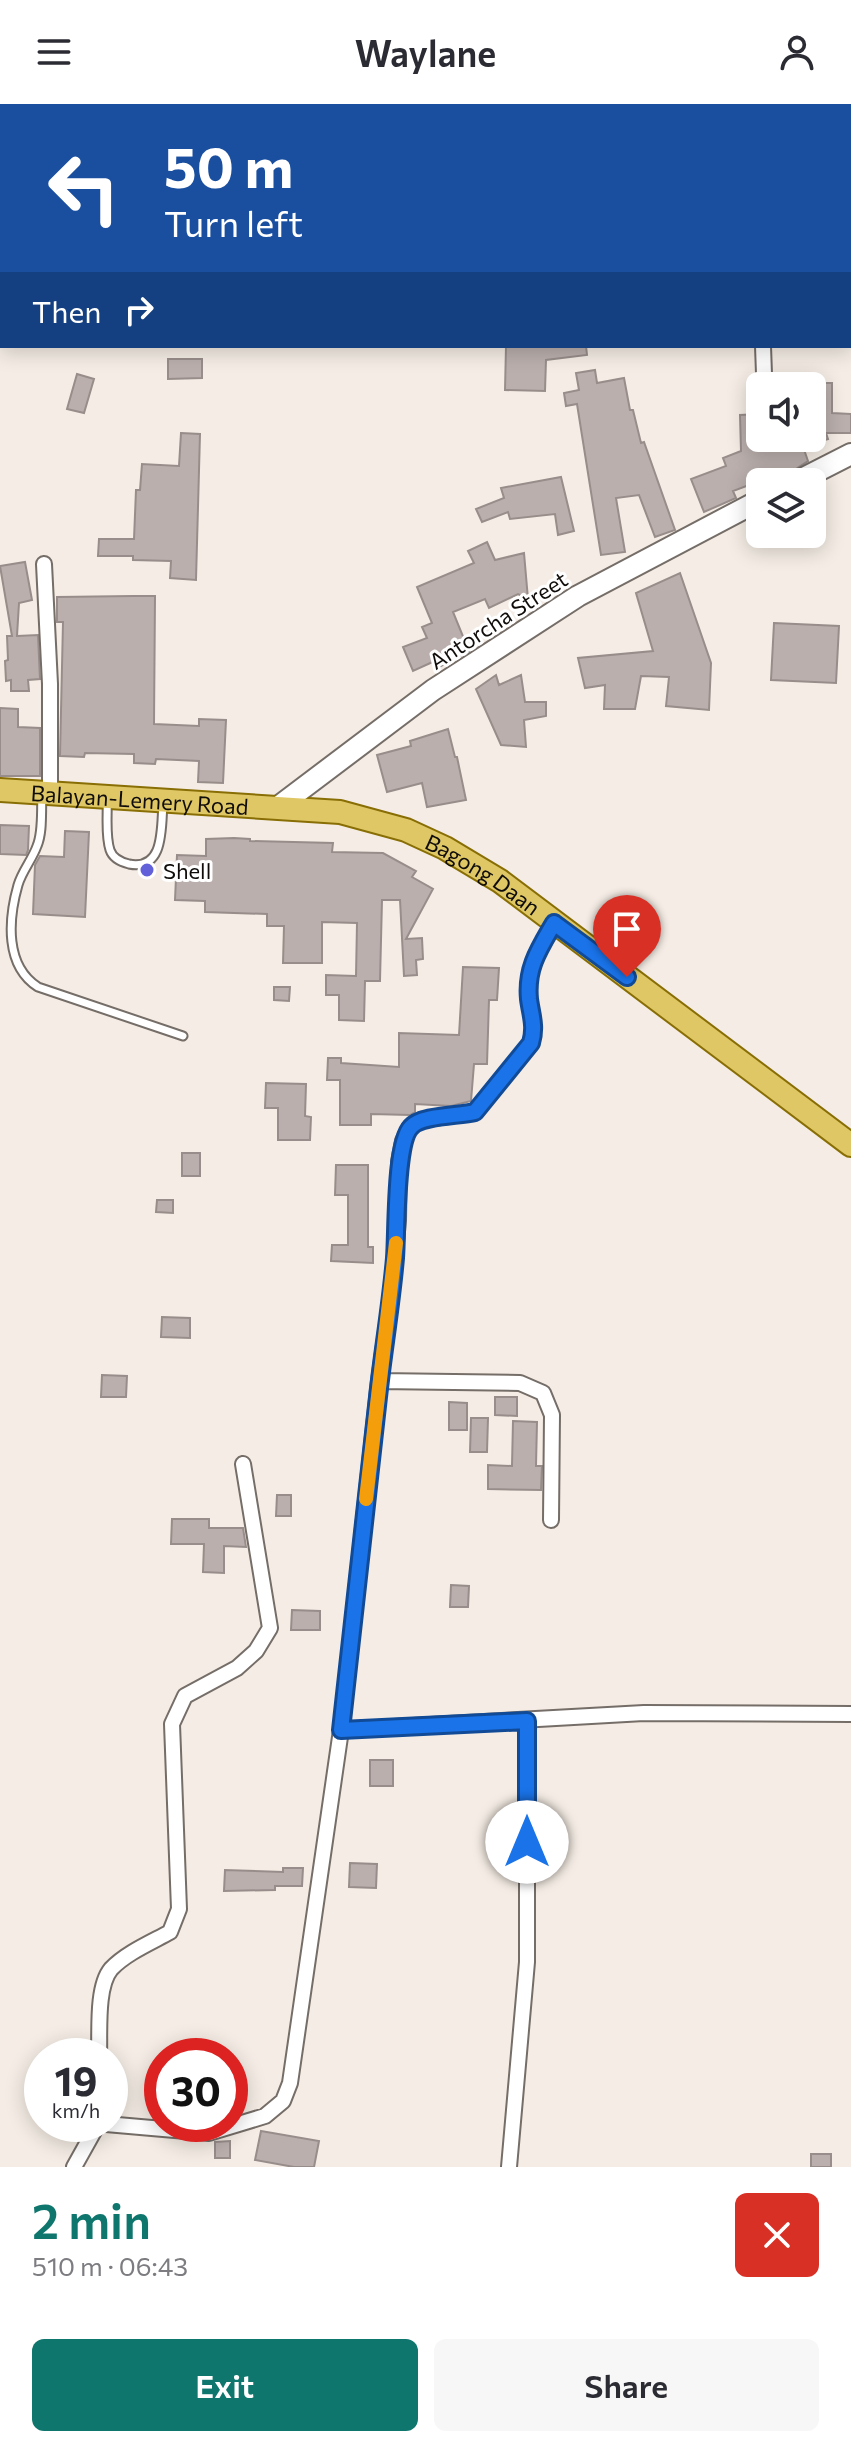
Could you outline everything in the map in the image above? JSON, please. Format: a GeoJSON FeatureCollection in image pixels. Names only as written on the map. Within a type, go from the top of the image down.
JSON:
{"type":"FeatureCollection","features":[{"type":"Feature","properties":{"kind":"main road"},"geometry":{"type":"LineString","coordinates":[[824,468],[851,454]]}},
{"type":"Feature","properties":{"kind":"main road","name":"Antorcha Street"},"geometry":{"type":"LineString","coordinates":[[278,807],[433,690],[578,596],[746,507]]}},
{"type":"Feature","properties":{"kind":"main road","name":"Balayan-Lemery Road"},"geometry":{"type":"LineString","coordinates":[[0,790],[278,807]]}},
{"type":"Feature","properties":{"kind":"main road","name":"Bagong Daan"},"geometry":{"type":"LineString","coordinates":[[278,807],[340,812],[406,830],[473,865],[500,881],[851,1145]]}},
{"type":"Feature","properties":{"kind":"street"},"geometry":{"type":"LineString","coordinates":[[763,348],[764,372]]}},
{"type":"Feature","properties":{"kind":"street"},"geometry":{"type":"LineString","coordinates":[[44,564],[50,684],[46,794]]}},
{"type":"Feature","properties":{"kind":"street"},"geometry":{"type":"LineString","coordinates":[[128,2126],[209,2133],[265,2116],[283,2101],[292,2069],[341,1730],[392,1288],[399,1162],[403,1141],[410,1127],[421,1120],[475,1112],[531,1043],[534,1032],[529,1001],[531,965],[554,923]]}},
{"type":"Feature","properties":{"kind":"street"},"geometry":{"type":"LineString","coordinates":[[379,1381],[520,1383],[543,1393],[552,1415],[551,1520]]}},
{"type":"Feature","properties":{"kind":"street"},"geometry":{"type":"LineString","coordinates":[[100,2038],[101,1996],[110,1970],[170,1932],[179,1909],[172,1724],[185,1696],[237,1668],[256,1651],[270,1628],[243,1464]]}},
{"type":"Feature","properties":{"kind":"street"},"geometry":{"type":"LineString","coordinates":[[341,1730],[644,1713],[851,1714]]}},
{"type":"Feature","properties":{"kind":"street"},"geometry":{"type":"LineString","coordinates":[[509,2167],[527,1962],[527,1721]]}},
{"type":"Feature","properties":{"kind":"street"},"geometry":{"type":"LineString","coordinates":[[74,2167],[88,2142]]}},
{"type":"Feature","properties":{"kind":"lane"},"geometry":{"type":"LineString","coordinates":[[46,794],[39,841],[18,886],[11,939],[16,965],[25,978],[38,987],[183,1036]]}},
{"type":"Feature","properties":{"kind":"lane"},"geometry":{"type":"LineString","coordinates":[[107,798],[109,849],[121,862],[136,865],[148,863],[158,852],[163,801]]}},
{"type":"Feature","properties":{"kind":"building"},"geometry":{"type":"Polygon","coordinates":[[[506,348],[586,348],[587,355],[546,360],[545,391],[505,390],[506,348]]]}},
{"type":"Feature","properties":{"kind":"building"},"geometry":{"type":"Polygon","coordinates":[[[168,359],[202,359],[202,378],[168,379],[168,359]]]}},
{"type":"Feature","properties":{"kind":"building"},"geometry":{"type":"Polygon","coordinates":[[[595,370],[597,383],[624,378],[641,443],[644,442],[675,530],[655,537],[639,495],[616,498],[625,552],[601,555],[577,404],[566,406],[564,393],[579,390],[576,373],[595,370]]]}},
{"type":"Feature","properties":{"kind":"building"},"geometry":{"type":"Polygon","coordinates":[[[77,374],[94,379],[84,413],[67,409],[77,374]]]}},
{"type":"Feature","properties":{"kind":"building"},"geometry":{"type":"Polygon","coordinates":[[[826,383],[832,383],[832,413],[851,414],[851,433],[826,433],[826,383]]]}},
{"type":"Feature","properties":{"kind":"building"},"geometry":{"type":"Polygon","coordinates":[[[740,415],[746,415],[746,452],[805,452],[808,461],[797,468],[746,468],[746,486],[733,491],[736,498],[704,512],[691,479],[726,466],[723,458],[741,451],[740,415]]]}},
{"type":"Feature","properties":{"kind":"building"},"geometry":{"type":"Polygon","coordinates":[[[181,433],[200,434],[196,580],[170,578],[171,561],[98,556],[99,539],[134,539],[136,490],[140,490],[142,464],[179,466],[181,433]]]}},
{"type":"Feature","properties":{"kind":"building"},"geometry":{"type":"Polygon","coordinates":[[[561,477],[574,531],[558,535],[555,514],[510,519],[508,512],[482,522],[476,509],[504,498],[501,488],[561,477]]]}},
{"type":"Feature","properties":{"kind":"building"},"geometry":{"type":"Polygon","coordinates":[[[487,542],[495,560],[524,553],[528,599],[518,594],[489,608],[485,599],[453,612],[469,651],[439,667],[437,660],[413,671],[403,647],[427,638],[422,627],[432,623],[417,587],[474,563],[468,551],[487,542]]]}},
{"type":"Feature","properties":{"kind":"building"},"geometry":{"type":"Polygon","coordinates":[[[25,562],[32,600],[19,603],[17,636],[38,635],[40,679],[28,680],[29,691],[11,691],[11,680],[6,681],[5,661],[8,660],[7,636],[12,636],[0,566],[25,562]]]}},
{"type":"Feature","properties":{"kind":"building"},"geometry":{"type":"Polygon","coordinates":[[[680,573],[711,663],[709,710],[666,706],[669,677],[641,676],[635,709],[604,709],[605,685],[585,688],[578,658],[653,651],[636,593],[680,573]]]}},
{"type":"Feature","properties":{"kind":"building"},"geometry":{"type":"Polygon","coordinates":[[[155,596],[154,724],[199,726],[199,719],[226,720],[223,783],[198,782],[199,761],[156,759],[155,764],[134,763],[134,754],[60,756],[63,622],[57,622],[57,597],[155,596]]]}},
{"type":"Feature","properties":{"kind":"building"},"geometry":{"type":"Polygon","coordinates":[[[774,623],[839,626],[836,683],[771,680],[774,623]]]}},
{"type":"Feature","properties":{"kind":"building"},"geometry":{"type":"Polygon","coordinates":[[[496,675],[499,685],[521,675],[525,702],[546,702],[546,716],[524,720],[526,747],[501,745],[476,689],[496,675]]]}},
{"type":"Feature","properties":{"kind":"building"},"geometry":{"type":"Polygon","coordinates":[[[0,708],[18,709],[18,727],[40,728],[40,776],[0,776],[0,708]]]}},
{"type":"Feature","properties":{"kind":"building"},"geometry":{"type":"Polygon","coordinates":[[[448,729],[466,800],[427,807],[422,783],[387,792],[377,755],[411,746],[410,741],[448,729]]]}},
{"type":"Feature","properties":{"kind":"building"},"geometry":{"type":"Polygon","coordinates":[[[0,825],[29,826],[26,855],[0,854],[0,825]]]}},
{"type":"Feature","properties":{"kind":"building"},"geometry":{"type":"Polygon","coordinates":[[[65,831],[89,832],[85,917],[33,914],[35,865],[40,856],[64,857],[65,831]]]}},
{"type":"Feature","properties":{"kind":"building"},"geometry":{"type":"Polygon","coordinates":[[[206,839],[333,843],[332,852],[383,853],[416,871],[412,877],[433,889],[406,939],[422,938],[423,959],[416,960],[417,975],[404,976],[400,900],[382,900],[380,981],[365,981],[364,1021],[339,1020],[339,995],[326,995],[326,975],[356,976],[357,923],[322,922],[322,963],[283,963],[284,926],[267,926],[267,914],[205,912],[205,901],[175,900],[177,855],[206,856],[206,839]]]}},
{"type":"Feature","properties":{"kind":"building"},"geometry":{"type":"Polygon","coordinates":[[[463,967],[499,968],[497,1000],[489,1000],[487,1064],[474,1064],[471,1101],[451,1106],[415,1104],[415,1112],[410,1115],[371,1114],[371,1125],[340,1125],[340,1080],[327,1080],[328,1058],[341,1058],[341,1063],[399,1067],[399,1033],[459,1035],[463,967]]]}},
{"type":"Feature","properties":{"kind":"building"},"geometry":{"type":"Polygon","coordinates":[[[274,987],[290,987],[289,1001],[274,1000],[274,987]]]}},
{"type":"Feature","properties":{"kind":"building"},"geometry":{"type":"Polygon","coordinates":[[[266,1083],[306,1084],[305,1116],[311,1117],[310,1140],[278,1140],[278,1108],[265,1108],[266,1083]]]}},
{"type":"Feature","properties":{"kind":"building"},"geometry":{"type":"Polygon","coordinates":[[[182,1153],[200,1153],[200,1176],[182,1176],[182,1153]]]}},
{"type":"Feature","properties":{"kind":"building"},"geometry":{"type":"Polygon","coordinates":[[[336,1165],[368,1165],[368,1247],[373,1247],[373,1263],[331,1261],[332,1245],[348,1245],[348,1195],[335,1195],[336,1165]]]}},
{"type":"Feature","properties":{"kind":"building"},"geometry":{"type":"Polygon","coordinates":[[[157,1200],[173,1200],[173,1213],[156,1212],[157,1200]]]}},
{"type":"Feature","properties":{"kind":"building"},"geometry":{"type":"Polygon","coordinates":[[[162,1317],[190,1318],[190,1338],[161,1337],[162,1317]]]}},
{"type":"Feature","properties":{"kind":"building"},"geometry":{"type":"Polygon","coordinates":[[[102,1375],[127,1376],[126,1397],[101,1397],[102,1375]]]}},
{"type":"Feature","properties":{"kind":"building"},"geometry":{"type":"Polygon","coordinates":[[[495,1397],[517,1397],[517,1416],[495,1415],[495,1397]]]}},
{"type":"Feature","properties":{"kind":"building"},"geometry":{"type":"Polygon","coordinates":[[[449,1402],[467,1403],[467,1430],[449,1430],[449,1402]]]}},
{"type":"Feature","properties":{"kind":"building"},"geometry":{"type":"Polygon","coordinates":[[[471,1418],[488,1418],[487,1452],[470,1452],[471,1418]]]}},
{"type":"Feature","properties":{"kind":"building"},"geometry":{"type":"Polygon","coordinates":[[[513,1421],[537,1422],[536,1466],[542,1466],[541,1490],[488,1489],[488,1465],[512,1466],[513,1421]]]}},
{"type":"Feature","properties":{"kind":"building"},"geometry":{"type":"Polygon","coordinates":[[[277,1495],[291,1495],[291,1516],[276,1516],[277,1495]]]}},
{"type":"Feature","properties":{"kind":"building"},"geometry":{"type":"Polygon","coordinates":[[[172,1519],[209,1519],[209,1528],[243,1528],[246,1547],[224,1546],[224,1573],[203,1572],[204,1544],[171,1544],[172,1519]]]}},
{"type":"Feature","properties":{"kind":"building"},"geometry":{"type":"Polygon","coordinates":[[[451,1585],[469,1586],[468,1607],[450,1607],[451,1585]]]}},
{"type":"Feature","properties":{"kind":"building"},"geometry":{"type":"Polygon","coordinates":[[[292,1610],[320,1611],[320,1630],[291,1630],[292,1610]]]}},
{"type":"Feature","properties":{"kind":"building"},"geometry":{"type":"Polygon","coordinates":[[[370,1760],[393,1760],[393,1786],[370,1786],[370,1760]]]}},
{"type":"Feature","properties":{"kind":"building"},"geometry":{"type":"Polygon","coordinates":[[[350,1863],[377,1864],[376,1888],[349,1887],[350,1863]]]}},
{"type":"Feature","properties":{"kind":"building"},"geometry":{"type":"Polygon","coordinates":[[[283,1868],[303,1868],[302,1886],[224,1891],[225,1870],[283,1872],[283,1868]]]}},
{"type":"Feature","properties":{"kind":"building"},"geometry":{"type":"Polygon","coordinates":[[[261,2131],[319,2141],[314,2167],[255,2160],[261,2131]]]}},
{"type":"Feature","properties":{"kind":"building"},"geometry":{"type":"Polygon","coordinates":[[[215,2142],[230,2142],[230,2158],[215,2158],[215,2142]]]}},
{"type":"Feature","properties":{"kind":"building"},"geometry":{"type":"Polygon","coordinates":[[[811,2154],[831,2154],[831,2167],[811,2167],[811,2154]]]}},
{"type":"Feature","properties":{"kind":"slow traffic"},"geometry":{"type":"LineString","coordinates":[[366,1499],[396,1243]]}},
{"type":"Feature","properties":{"kind":"place","name":"Shell"},"geometry":{"type":"Point","coordinates":[147,870]}},
{"type":"Feature","properties":{"kind":"route"},"geometry":{"type":"LineString","coordinates":[[527,1842],[527,1721],[341,1730],[392,1288],[399,1162],[403,1141],[410,1127],[421,1120],[475,1112],[531,1043],[534,1032],[529,1001],[531,965],[554,923],[627,977]]}}]}
